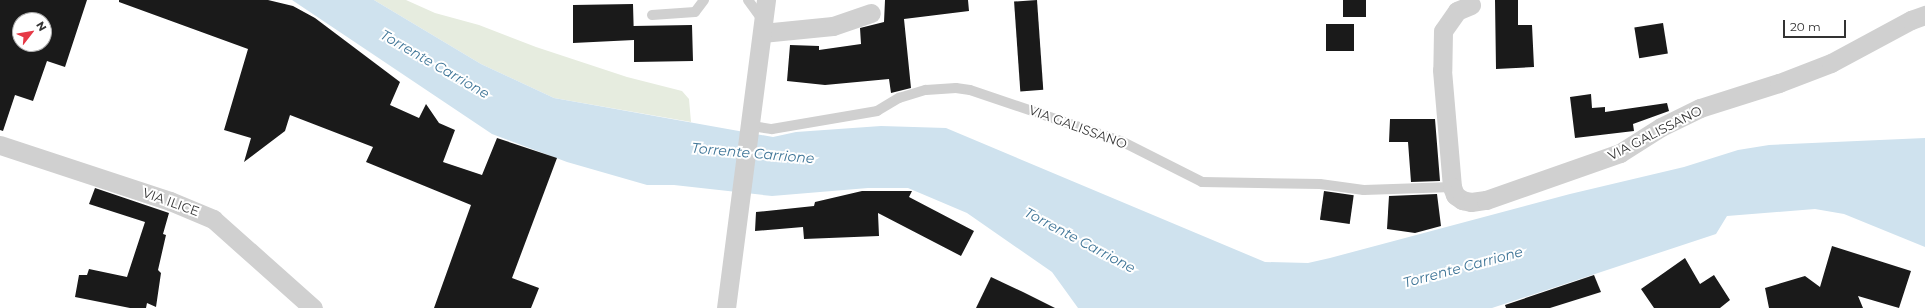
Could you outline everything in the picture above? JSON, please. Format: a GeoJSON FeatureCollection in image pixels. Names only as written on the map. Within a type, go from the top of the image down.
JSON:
{"type":"FeatureCollection","features":[{"type":"Feature","properties":{"kind":"street"},"geometry":{"type":"LineString","coordinates":[[726,308],[752,126],[766,0]]}},
{"type":"Feature","properties":{"kind":"street"},"geometry":{"type":"LineString","coordinates":[[1452,187],[1444,112],[1443,31],[1457,11],[1470,5]]}},
{"type":"Feature","properties":{"kind":"street"},"geometry":{"type":"LineString","coordinates":[[763,27],[833,26],[871,13]]}},
{"type":"Feature","properties":{"kind":"street","name":"VIA GALISSANO"},"geometry":{"type":"LineString","coordinates":[[1452,187],[1455,195],[1462,200],[1480,201],[1620,153],[1661,127],[1700,108],[1779,83],[1831,63],[1897,27],[1925,15]]}},
{"type":"Feature","properties":{"kind":"street","name":"VIA ILICE"},"geometry":{"type":"LineString","coordinates":[[0,145],[170,201],[213,219],[313,308]]}},
{"type":"Feature","properties":{"kind":"lane"},"geometry":{"type":"LineString","coordinates":[[652,15],[695,12],[704,0]]}},
{"type":"Feature","properties":{"kind":"lane"},"geometry":{"type":"LineString","coordinates":[[748,0],[763,27]]}},
{"type":"Feature","properties":{"kind":"lane","name":"VIA GALISSANO"},"geometry":{"type":"LineString","coordinates":[[752,126],[772,129],[877,111],[899,98],[926,90],[956,88],[970,90],[1122,141],[1202,182],[1320,184],[1364,190],[1452,187]]}},
{"type":"Feature","properties":{"kind":"shaded area"},"geometry":{"type":"Polygon","coordinates":[[[374,0],[406,0],[435,13],[479,25],[536,47],[627,77],[682,91],[689,99],[691,122],[554,98],[481,64],[374,0]]]}},
{"type":"Feature","properties":{"kind":"water","name":"Torrente Carrione"},"geometry":{"type":"Polygon","coordinates":[[[292,0],[374,0],[481,64],[554,98],[773,137],[796,132],[881,126],[946,128],[1265,262],[1308,263],[1330,258],[1570,194],[1684,167],[1738,150],[1769,145],[1925,138],[1925,247],[1844,214],[1815,209],[1727,216],[1716,234],[1492,308],[1078,308],[1052,272],[967,213],[908,188],[868,188],[772,196],[674,185],[647,185],[567,162],[492,134],[292,0]]]}},
{"type":"Feature","properties":{"kind":"building"},"geometry":{"type":"Polygon","coordinates":[[[0,0],[87,0],[65,67],[47,61],[33,101],[15,95],[3,131],[0,130],[0,0]]]}},
{"type":"Feature","properties":{"kind":"building"},"geometry":{"type":"Polygon","coordinates":[[[119,0],[268,0],[293,6],[315,18],[400,82],[390,105],[419,118],[426,104],[439,123],[455,130],[443,162],[482,175],[497,138],[557,158],[512,278],[539,288],[531,308],[434,308],[471,205],[366,162],[373,147],[290,115],[285,131],[244,162],[251,138],[224,130],[248,49],[119,2],[119,0]]]}},
{"type":"Feature","properties":{"kind":"building"},"geometry":{"type":"Polygon","coordinates":[[[885,0],[968,0],[969,11],[904,19],[911,88],[891,93],[889,79],[825,85],[787,81],[790,45],[819,46],[819,50],[861,44],[860,28],[884,22],[885,0]]]}},
{"type":"Feature","properties":{"kind":"building"},"geometry":{"type":"Polygon","coordinates":[[[1037,0],[1043,90],[1020,91],[1014,2],[1037,0]]]}},
{"type":"Feature","properties":{"kind":"building"},"geometry":{"type":"Polygon","coordinates":[[[1343,0],[1366,0],[1366,17],[1343,17],[1343,0]]]}},
{"type":"Feature","properties":{"kind":"building"},"geometry":{"type":"Polygon","coordinates":[[[1495,0],[1518,0],[1518,25],[1532,25],[1534,67],[1496,69],[1495,0]]]}},
{"type":"Feature","properties":{"kind":"building"},"geometry":{"type":"Polygon","coordinates":[[[633,4],[634,26],[692,25],[693,61],[634,62],[634,40],[573,43],[573,5],[633,4]]]}},
{"type":"Feature","properties":{"kind":"building"},"geometry":{"type":"Polygon","coordinates":[[[1663,23],[1668,54],[1639,58],[1634,28],[1663,23]]]}},
{"type":"Feature","properties":{"kind":"building"},"geometry":{"type":"Polygon","coordinates":[[[1326,24],[1354,24],[1354,51],[1326,51],[1326,24]]]}},
{"type":"Feature","properties":{"kind":"building"},"geometry":{"type":"Polygon","coordinates":[[[1591,94],[1592,108],[1605,107],[1605,112],[1667,103],[1669,111],[1633,124],[1634,131],[1575,138],[1570,97],[1591,94]]]}},
{"type":"Feature","properties":{"kind":"building"},"geometry":{"type":"Polygon","coordinates":[[[1390,119],[1435,119],[1440,181],[1411,182],[1408,142],[1389,142],[1390,119]]]}},
{"type":"Feature","properties":{"kind":"building"},"geometry":{"type":"Polygon","coordinates":[[[95,188],[169,213],[163,234],[166,235],[158,270],[161,273],[156,307],[147,303],[146,308],[130,308],[75,297],[79,275],[87,275],[89,269],[127,277],[145,222],[89,204],[95,188]]]}},
{"type":"Feature","properties":{"kind":"building"},"geometry":{"type":"Polygon","coordinates":[[[862,191],[912,191],[909,197],[974,231],[961,256],[878,213],[879,236],[804,239],[803,227],[755,231],[756,212],[814,206],[815,202],[862,191]]]}},
{"type":"Feature","properties":{"kind":"building"},"geometry":{"type":"Polygon","coordinates":[[[1324,191],[1354,195],[1350,224],[1320,220],[1324,191]]]}},
{"type":"Feature","properties":{"kind":"building"},"geometry":{"type":"Polygon","coordinates":[[[1437,194],[1441,226],[1415,233],[1387,229],[1389,196],[1437,194]]]}},
{"type":"Feature","properties":{"kind":"building"},"geometry":{"type":"Polygon","coordinates":[[[1832,246],[1911,271],[1899,308],[1858,296],[1863,308],[1769,308],[1765,288],[1805,276],[1820,287],[1832,246]]]}},
{"type":"Feature","properties":{"kind":"building"},"geometry":{"type":"Polygon","coordinates":[[[1685,258],[1700,284],[1714,275],[1730,300],[1720,308],[1654,308],[1641,289],[1685,258]]]}},
{"type":"Feature","properties":{"kind":"building"},"geometry":{"type":"Polygon","coordinates":[[[1594,275],[1601,292],[1550,308],[1506,308],[1505,305],[1594,275]]]}},
{"type":"Feature","properties":{"kind":"building"},"geometry":{"type":"Polygon","coordinates":[[[991,277],[1023,292],[1055,308],[976,308],[991,277]]]}}]}
